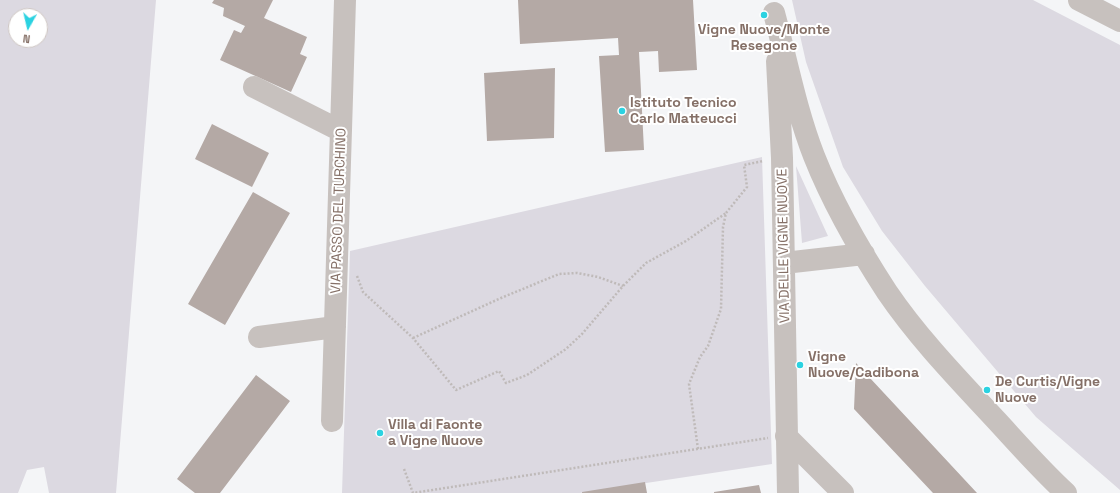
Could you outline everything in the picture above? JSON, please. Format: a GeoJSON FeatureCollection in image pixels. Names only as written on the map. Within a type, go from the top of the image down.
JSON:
{"type":"FeatureCollection","features":[{"type":"Feature","properties":{"kind":"street","name":"VIA PASSO DEL TURCHINO"},"geometry":{"type":"LineString","coordinates":[[332,421],[345,0]]}},
{"type":"Feature","properties":{"kind":"street"},"geometry":{"type":"LineString","coordinates":[[1079,0],[1120,21]]}},
{"type":"Feature","properties":{"kind":"street"},"geometry":{"type":"LineString","coordinates":[[774,7],[796,102],[814,155],[841,214],[864,254],[888,292],[925,341],[1018,444],[1066,493]]}},
{"type":"Feature","properties":{"kind":"street","name":"VIA DELLE VIGNE NUOVE"},"geometry":{"type":"LineString","coordinates":[[774,7],[782,158],[788,493]]}},
{"type":"Feature","properties":{"kind":"street"},"geometry":{"type":"LineString","coordinates":[[254,87],[341,131]]}},
{"type":"Feature","properties":{"kind":"street"},"geometry":{"type":"LineString","coordinates":[[784,263],[864,254]]}},
{"type":"Feature","properties":{"kind":"street"},"geometry":{"type":"LineString","coordinates":[[259,337],[335,327]]}},
{"type":"Feature","properties":{"kind":"street"},"geometry":{"type":"LineString","coordinates":[[786,436],[843,493]]}},
{"type":"Feature","properties":{"kind":"path"},"geometry":{"type":"LineString","coordinates":[[356,272],[363,292],[413,338],[456,390],[499,371],[506,384],[527,375],[566,349],[582,334],[623,286],[646,263],[686,241],[726,213],[747,187],[744,165],[782,158]]}},
{"type":"Feature","properties":{"kind":"path"},"geometry":{"type":"LineString","coordinates":[[698,450],[690,384],[700,357],[708,346],[722,309],[723,227],[726,213]]}},
{"type":"Feature","properties":{"kind":"path"},"geometry":{"type":"LineString","coordinates":[[413,338],[501,298],[559,274],[576,273],[598,277],[623,286]]}},
{"type":"Feature","properties":{"kind":"path"},"geometry":{"type":"LineString","coordinates":[[404,469],[413,493],[786,436]]}},
{"type":"Feature","properties":{"kind":"shaded area"},"geometry":{"type":"Polygon","coordinates":[[[0,0],[156,0],[116,493],[49,493],[44,467],[27,470],[18,493],[0,493],[0,0]]]}},
{"type":"Feature","properties":{"kind":"shaded area"},"geometry":{"type":"Polygon","coordinates":[[[792,0],[1033,0],[1120,45],[1120,490],[1036,417],[925,286],[882,231],[843,167],[806,62],[792,0]]]}},
{"type":"Feature","properties":{"kind":"shaded area"},"geometry":{"type":"Polygon","coordinates":[[[762,157],[772,464],[580,493],[342,493],[350,251],[762,157]]]}},
{"type":"Feature","properties":{"kind":"shaded area"},"geometry":{"type":"Polygon","coordinates":[[[796,166],[828,236],[802,243],[796,166]]]}},
{"type":"Feature","properties":{"kind":"building"},"geometry":{"type":"Polygon","coordinates":[[[214,0],[273,0],[264,18],[307,37],[300,54],[307,57],[291,92],[220,60],[234,30],[241,33],[245,26],[223,16],[224,8],[212,3],[214,0]]]}},
{"type":"Feature","properties":{"kind":"building","name":"Istituto Tecnico Carlo Matteucci"},"geometry":{"type":"Polygon","coordinates":[[[518,0],[693,0],[697,70],[659,72],[658,51],[639,52],[644,150],[605,152],[599,56],[619,55],[618,38],[520,44],[518,0]]]}},
{"type":"Feature","properties":{"kind":"building"},"geometry":{"type":"Polygon","coordinates":[[[555,68],[554,138],[487,141],[484,73],[555,68]]]}},
{"type":"Feature","properties":{"kind":"building"},"geometry":{"type":"Polygon","coordinates":[[[212,124],[269,153],[252,187],[195,159],[212,124]]]}},
{"type":"Feature","properties":{"kind":"building"},"geometry":{"type":"Polygon","coordinates":[[[253,192],[290,213],[225,325],[188,304],[253,192]]]}},
{"type":"Feature","properties":{"kind":"building"},"geometry":{"type":"Polygon","coordinates":[[[856,363],[977,493],[933,493],[854,409],[856,363]]]}},
{"type":"Feature","properties":{"kind":"building"},"geometry":{"type":"Polygon","coordinates":[[[256,375],[290,401],[220,493],[195,493],[177,479],[256,375]]]}},
{"type":"Feature","properties":{"kind":"building"},"geometry":{"type":"Polygon","coordinates":[[[645,482],[647,493],[582,493],[582,492],[645,482]]]}},
{"type":"Feature","properties":{"kind":"building"},"geometry":{"type":"Polygon","coordinates":[[[759,485],[761,493],[714,493],[714,492],[759,485]]]}},
{"type":"Feature","properties":{"kind":"place","name":"Vigne Nuove/Monte Resegone"},"geometry":{"type":"Point","coordinates":[764,15]}},
{"type":"Feature","properties":{"kind":"place","name":"Istituto Tecnico Carlo Matteucci"},"geometry":{"type":"Point","coordinates":[622,111]}},
{"type":"Feature","properties":{"kind":"place","name":"Vigne Nuove/Cadibona"},"geometry":{"type":"Point","coordinates":[800,365]}},
{"type":"Feature","properties":{"kind":"place","name":"De Curtis/Vigne Nuove"},"geometry":{"type":"Point","coordinates":[987,390]}},
{"type":"Feature","properties":{"kind":"place","name":"Villa di Faonte a Vigne Nuove"},"geometry":{"type":"Point","coordinates":[380,433]}}]}
